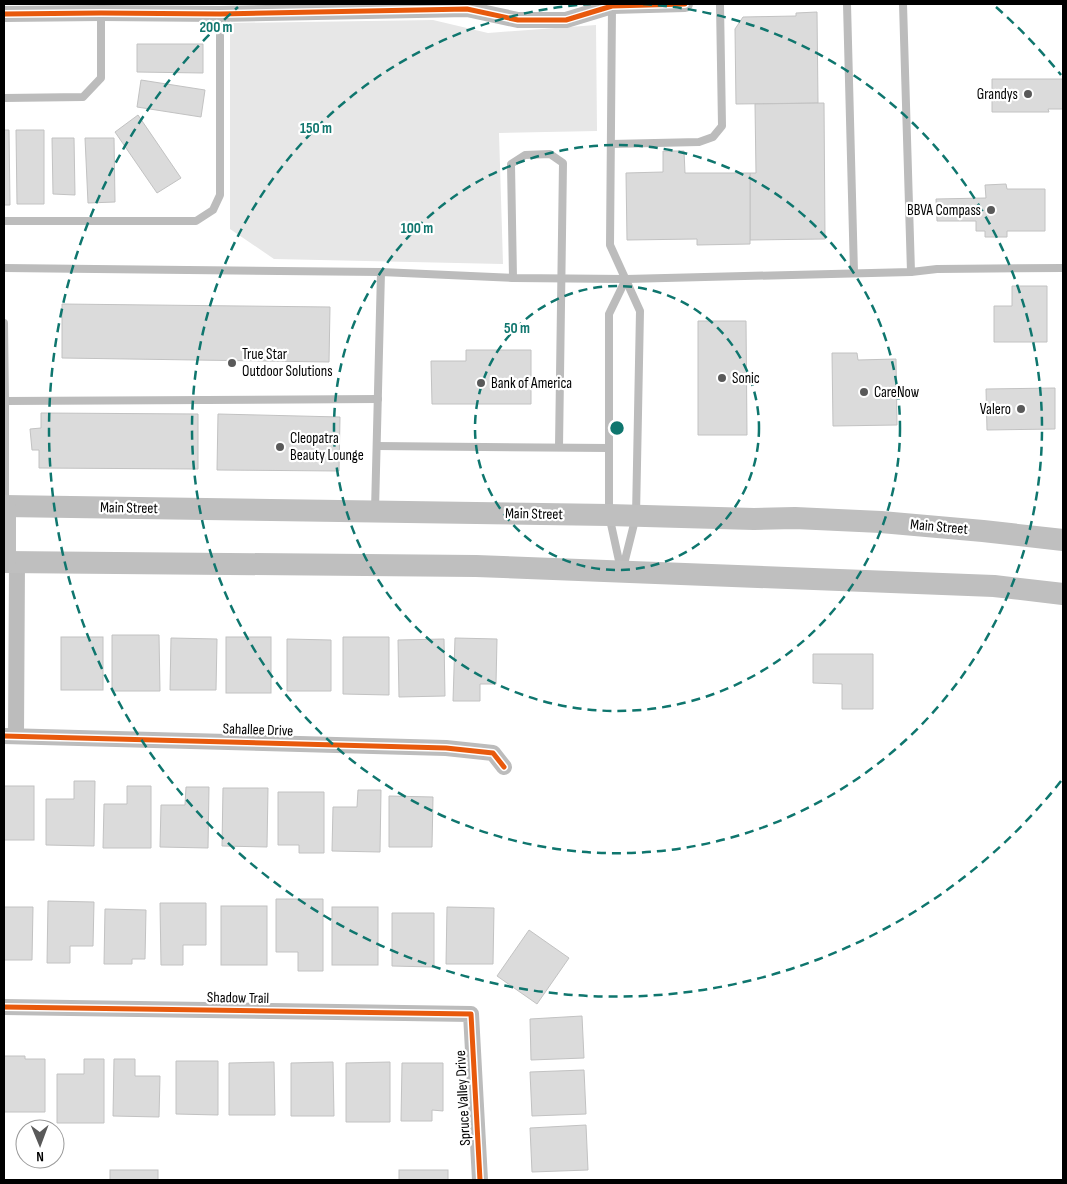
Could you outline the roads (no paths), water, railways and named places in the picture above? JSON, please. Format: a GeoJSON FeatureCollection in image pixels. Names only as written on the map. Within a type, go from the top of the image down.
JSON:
{"type":"FeatureCollection","features":[{"type":"Feature","properties":{"kind":"main road","name":"Main Street"},"geometry":{"type":"LineString","coordinates":[[4,506],[754,519],[795,518],[983,530],[1063,540]]}},
{"type":"Feature","properties":{"kind":"main road"},"geometry":{"type":"LineString","coordinates":[[4,506],[9,562],[476,566],[994,586],[1063,594]]}},
{"type":"Feature","properties":{"kind":"street"},"geometry":{"type":"LineString","coordinates":[[4,14],[220,14],[389,7],[470,6],[518,20],[566,20],[610,4],[685,4]]}},
{"type":"Feature","properties":{"kind":"street"},"geometry":{"type":"LineString","coordinates":[[9,562],[10,736]]}},
{"type":"Feature","properties":{"kind":"street","name":"Sahallee Drive"},"geometry":{"type":"LineString","coordinates":[[10,736],[446,748],[493,753],[504,767]]}},
{"type":"Feature","properties":{"kind":"street","name":"Shadow Trail"},"geometry":{"type":"LineString","coordinates":[[4,1007],[471,1014]]}},
{"type":"Feature","properties":{"kind":"street","name":"Spruce Valley Drive"},"geometry":{"type":"LineString","coordinates":[[471,1014],[480,1180]]}},
{"type":"Feature","properties":{"kind":"lane"},"geometry":{"type":"LineString","coordinates":[[610,4],[610,246],[640,311],[636,516],[622,572]]}},
{"type":"Feature","properties":{"kind":"lane"},"geometry":{"type":"LineString","coordinates":[[611,144],[699,142],[713,138],[722,126],[720,4]]}},
{"type":"Feature","properties":{"kind":"lane"},"geometry":{"type":"LineString","coordinates":[[847,4],[854,273]]}},
{"type":"Feature","properties":{"kind":"lane"},"geometry":{"type":"LineString","coordinates":[[902,4],[912,272]]}},
{"type":"Feature","properties":{"kind":"lane"},"geometry":{"type":"LineString","coordinates":[[4,98],[83,97],[101,78],[101,13]]}},
{"type":"Feature","properties":{"kind":"lane"},"geometry":{"type":"LineString","coordinates":[[4,221],[196,221],[213,210],[220,195],[220,14]]}},
{"type":"Feature","properties":{"kind":"lane"},"geometry":{"type":"LineString","coordinates":[[513,278],[511,164],[525,155],[550,154],[563,163],[559,447]]}},
{"type":"Feature","properties":{"kind":"lane"},"geometry":{"type":"LineString","coordinates":[[4,268],[381,272],[513,278],[626,279],[912,272],[937,269],[1063,268]]}},
{"type":"Feature","properties":{"kind":"lane"},"geometry":{"type":"LineString","coordinates":[[375,512],[381,272]]}},
{"type":"Feature","properties":{"kind":"lane"},"geometry":{"type":"LineString","coordinates":[[622,572],[609,515],[609,314],[626,279]]}},
{"type":"Feature","properties":{"kind":"lane"},"geometry":{"type":"LineString","coordinates":[[4,323],[4,506]]}},
{"type":"Feature","properties":{"kind":"lane"},"geometry":{"type":"LineString","coordinates":[[5,401],[378,399]]}},
{"type":"Feature","properties":{"kind":"lane"},"geometry":{"type":"LineString","coordinates":[[377,446],[609,448]]}},
{"type":"Feature","properties":{"kind":"place","name":"Grandys"},"geometry":{"type":"Point","coordinates":[1028,94]}},
{"type":"Feature","properties":{"kind":"place","name":"BBVA Compass"},"geometry":{"type":"Point","coordinates":[991,210]}},
{"type":"Feature","properties":{"kind":"place","name":"True Star Outdoor Solutions"},"geometry":{"type":"Point","coordinates":[232,363]}},
{"type":"Feature","properties":{"kind":"place","name":"Sonic"},"geometry":{"type":"Point","coordinates":[722,378]}},
{"type":"Feature","properties":{"kind":"place","name":"Bank of America"},"geometry":{"type":"Point","coordinates":[481,383]}},
{"type":"Feature","properties":{"kind":"place","name":"CareNow"},"geometry":{"type":"Point","coordinates":[864,392]}},
{"type":"Feature","properties":{"kind":"place","name":"Valero"},"geometry":{"type":"Point","coordinates":[1021,409]}},
{"type":"Feature","properties":{"kind":"place","name":"Cleopatra Beauty Lounge"},"geometry":{"type":"Point","coordinates":[280,447]}}]}
